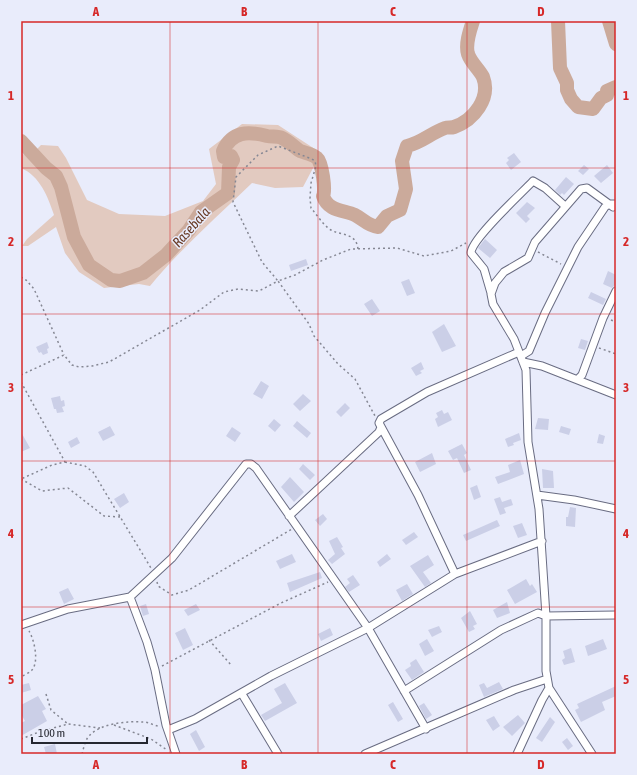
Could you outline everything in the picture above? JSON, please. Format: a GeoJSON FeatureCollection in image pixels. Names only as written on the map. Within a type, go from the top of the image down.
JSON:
{"type":"FeatureCollection","features":[{"type":"Feature","properties":{"kind":"street"},"geometry":{"type":"LineString","coordinates":[[565,206],[554,194],[533,181],[473,244],[471,253],[484,268],[493,304],[514,339],[526,370],[528,442],[542,542],[546,616],[547,679],[549,688],[592,754]]}},
{"type":"Feature","properties":{"kind":"street"},"geometry":{"type":"LineString","coordinates":[[491,294],[495,283],[504,272],[522,262],[532,252],[535,242],[565,206],[583,188],[593,191],[612,204],[616,209]]}},
{"type":"Feature","properties":{"kind":"street"},"geometry":{"type":"LineString","coordinates":[[289,516],[379,432],[381,419],[427,392],[521,357],[529,351],[545,313],[582,241],[612,204]]}},
{"type":"Feature","properties":{"kind":"street"},"geometry":{"type":"LineString","coordinates":[[578,379],[582,375],[603,318],[616,291]]}},
{"type":"Feature","properties":{"kind":"street"},"geometry":{"type":"LineString","coordinates":[[521,357],[578,379],[616,396]]}},
{"type":"Feature","properties":{"kind":"street"},"geometry":{"type":"LineString","coordinates":[[380,425],[418,495],[455,574]]}},
{"type":"Feature","properties":{"kind":"street"},"geometry":{"type":"LineString","coordinates":[[22,625],[68,609],[130,597],[155,575],[186,541],[246,464],[251,464],[256,468],[368,628],[426,729]]}},
{"type":"Feature","properties":{"kind":"street"},"geometry":{"type":"LineString","coordinates":[[536,495],[574,500],[616,509]]}},
{"type":"Feature","properties":{"kind":"street"},"geometry":{"type":"LineString","coordinates":[[167,727],[194,719],[242,694],[271,676],[368,628],[455,574],[542,542]]}},
{"type":"Feature","properties":{"kind":"street"},"geometry":{"type":"LineString","coordinates":[[130,597],[155,670],[173,753]]}},
{"type":"Feature","properties":{"kind":"street"},"geometry":{"type":"LineString","coordinates":[[404,691],[514,623],[538,613],[546,616],[616,615]]}},
{"type":"Feature","properties":{"kind":"street"},"geometry":{"type":"LineString","coordinates":[[365,754],[514,690],[547,679]]}},
{"type":"Feature","properties":{"kind":"street"},"geometry":{"type":"LineString","coordinates":[[518,754],[542,700],[549,688]]}},
{"type":"Feature","properties":{"kind":"street"},"geometry":{"type":"LineString","coordinates":[[242,694],[278,754]]}},
{"type":"Feature","properties":{"kind":"path"},"geometry":{"type":"LineString","coordinates":[[358,249],[352,237],[345,233],[332,230],[311,208],[311,183],[316,166],[315,161],[278,146],[258,155],[236,177],[233,202],[262,262],[278,281],[309,324],[314,336],[338,364],[355,379],[380,425]]}},
{"type":"Feature","properties":{"kind":"path"},"geometry":{"type":"LineString","coordinates":[[21,277],[34,289],[64,355],[72,365],[79,367],[109,362],[200,310],[224,292],[238,289],[259,291],[278,281],[295,275],[323,260],[350,249],[397,248],[424,256],[451,251],[466,243],[473,244]]}},
{"type":"Feature","properties":{"kind":"path"},"geometry":{"type":"LineString","coordinates":[[532,252],[541,253],[568,269]]}},
{"type":"Feature","properties":{"kind":"path"},"geometry":{"type":"LineString","coordinates":[[593,346],[616,354]]}},
{"type":"Feature","properties":{"kind":"path"},"geometry":{"type":"LineString","coordinates":[[21,376],[64,355]]}},
{"type":"Feature","properties":{"kind":"path"},"geometry":{"type":"LineString","coordinates":[[21,382],[65,462]]}},
{"type":"Feature","properties":{"kind":"path"},"geometry":{"type":"LineString","coordinates":[[21,479],[52,465],[65,462],[85,466],[93,472],[155,575],[158,586],[172,595],[189,590],[226,566],[296,526]]}},
{"type":"Feature","properties":{"kind":"path"},"geometry":{"type":"LineString","coordinates":[[21,479],[42,491],[68,488],[104,516],[120,517]]}},
{"type":"Feature","properties":{"kind":"path"},"geometry":{"type":"LineString","coordinates":[[155,670],[281,602],[334,580]]}},
{"type":"Feature","properties":{"kind":"path"},"geometry":{"type":"LineString","coordinates":[[22,625],[30,632],[36,651],[32,671],[23,676]]}},
{"type":"Feature","properties":{"kind":"path"},"geometry":{"type":"LineString","coordinates":[[209,640],[232,666]]}},
{"type":"Feature","properties":{"kind":"path"},"geometry":{"type":"LineString","coordinates":[[46,694],[51,710],[68,724]]}},
{"type":"Feature","properties":{"kind":"path"},"geometry":{"type":"LineString","coordinates":[[82,754],[86,742],[91,734],[101,728],[112,725],[144,722],[167,727]]}},
{"type":"Feature","properties":{"kind":"path"},"geometry":{"type":"LineString","coordinates":[[21,739],[68,724],[101,728]]}},
{"type":"Feature","properties":{"kind":"path"},"geometry":{"type":"LineString","coordinates":[[112,725],[151,740],[173,753]]}},
{"type":"Feature","properties":{"kind":"shaded area"},"geometry":{"type":"Polygon","coordinates":[[[242,124],[278,125],[321,153],[303,187],[275,188],[252,183],[187,246],[150,286],[139,284],[104,288],[79,272],[65,253],[56,227],[28,246],[22,246],[27,239],[54,215],[46,194],[38,182],[33,176],[21,168],[21,153],[29,157],[41,145],[58,146],[66,158],[87,200],[119,214],[165,216],[203,201],[216,184],[209,149],[242,124]]]}},
{"type":"Feature","properties":{"kind":"building"},"geometry":{"type":"Polygon","coordinates":[[[514,153],[521,162],[511,170],[506,163],[509,160],[507,158],[514,153]]]}},
{"type":"Feature","properties":{"kind":"building"},"geometry":{"type":"Polygon","coordinates":[[[584,165],[589,169],[583,175],[578,171],[584,165]]]}},
{"type":"Feature","properties":{"kind":"building"},"geometry":{"type":"Polygon","coordinates":[[[607,165],[613,173],[601,183],[594,176],[607,165]]]}},
{"type":"Feature","properties":{"kind":"building"},"geometry":{"type":"Polygon","coordinates":[[[566,177],[574,184],[564,195],[562,193],[560,195],[555,190],[566,177]]]}},
{"type":"Feature","properties":{"kind":"building"},"geometry":{"type":"Polygon","coordinates":[[[527,202],[535,208],[527,216],[530,219],[526,223],[516,213],[527,202]]]}},
{"type":"Feature","properties":{"kind":"building"},"geometry":{"type":"Polygon","coordinates":[[[485,239],[497,250],[490,258],[478,248],[485,239]]]}},
{"type":"Feature","properties":{"kind":"building"},"geometry":{"type":"Polygon","coordinates":[[[306,259],[308,265],[291,271],[289,265],[306,259]]]}},
{"type":"Feature","properties":{"kind":"building"},"geometry":{"type":"Polygon","coordinates":[[[608,271],[616,275],[616,284],[612,288],[603,284],[608,271]]]}},
{"type":"Feature","properties":{"kind":"building"},"geometry":{"type":"Polygon","coordinates":[[[409,279],[415,293],[407,296],[401,282],[409,279]]]}},
{"type":"Feature","properties":{"kind":"building"},"geometry":{"type":"Polygon","coordinates":[[[591,292],[606,299],[603,305],[588,298],[591,292]]]}},
{"type":"Feature","properties":{"kind":"building"},"geometry":{"type":"Polygon","coordinates":[[[372,299],[380,311],[372,316],[364,304],[372,299]]]}},
{"type":"Feature","properties":{"kind":"building"},"geometry":{"type":"Polygon","coordinates":[[[444,324],[456,346],[442,352],[432,332],[444,324]]]}},
{"type":"Feature","properties":{"kind":"building"},"geometry":{"type":"Polygon","coordinates":[[[581,339],[588,341],[585,350],[578,348],[581,339]]]}},
{"type":"Feature","properties":{"kind":"building"},"geometry":{"type":"Polygon","coordinates":[[[47,342],[49,348],[47,349],[48,353],[43,355],[41,352],[39,353],[36,347],[47,342]]]}},
{"type":"Feature","properties":{"kind":"building"},"geometry":{"type":"Polygon","coordinates":[[[421,362],[424,369],[420,371],[422,373],[416,376],[411,368],[421,362]]]}},
{"type":"Feature","properties":{"kind":"building"},"geometry":{"type":"Polygon","coordinates":[[[261,381],[269,386],[262,399],[253,394],[261,381]]]}},
{"type":"Feature","properties":{"kind":"building"},"geometry":{"type":"Polygon","coordinates":[[[303,394],[311,401],[300,411],[293,404],[303,394]]]}},
{"type":"Feature","properties":{"kind":"building"},"geometry":{"type":"Polygon","coordinates":[[[60,396],[61,401],[64,400],[65,406],[62,407],[64,412],[57,413],[56,409],[54,409],[51,398],[60,396]]]}},
{"type":"Feature","properties":{"kind":"building"},"geometry":{"type":"Polygon","coordinates":[[[345,403],[350,408],[341,417],[336,412],[345,403]]]}},
{"type":"Feature","properties":{"kind":"building"},"geometry":{"type":"Polygon","coordinates":[[[442,410],[444,414],[448,412],[452,420],[438,427],[435,419],[438,417],[436,413],[442,410]]]}},
{"type":"Feature","properties":{"kind":"building"},"geometry":{"type":"Polygon","coordinates":[[[538,418],[549,419],[548,430],[535,429],[538,418]]]}},
{"type":"Feature","properties":{"kind":"building"},"geometry":{"type":"Polygon","coordinates":[[[274,419],[281,425],[275,432],[268,426],[274,419]]]}},
{"type":"Feature","properties":{"kind":"building"},"geometry":{"type":"Polygon","coordinates":[[[297,421],[311,433],[307,438],[293,426],[297,421]]]}},
{"type":"Feature","properties":{"kind":"building"},"geometry":{"type":"Polygon","coordinates":[[[110,426],[115,435],[103,441],[98,432],[110,426]]]}},
{"type":"Feature","properties":{"kind":"building"},"geometry":{"type":"Polygon","coordinates":[[[561,426],[571,429],[569,435],[559,432],[561,426]]]}},
{"type":"Feature","properties":{"kind":"building"},"geometry":{"type":"Polygon","coordinates":[[[232,427],[241,433],[235,442],[226,436],[232,427]]]}},
{"type":"Feature","properties":{"kind":"building"},"geometry":{"type":"Polygon","coordinates":[[[21,432],[30,448],[21,452],[21,432]]]}},
{"type":"Feature","properties":{"kind":"building"},"geometry":{"type":"Polygon","coordinates":[[[519,433],[521,440],[508,447],[505,439],[519,433]]]}},
{"type":"Feature","properties":{"kind":"building"},"geometry":{"type":"Polygon","coordinates":[[[599,434],[605,436],[603,444],[597,443],[599,434]]]}},
{"type":"Feature","properties":{"kind":"building"},"geometry":{"type":"Polygon","coordinates":[[[77,437],[80,443],[71,448],[68,442],[77,437]]]}},
{"type":"Feature","properties":{"kind":"building"},"geometry":{"type":"Polygon","coordinates":[[[462,444],[467,453],[464,455],[471,470],[464,473],[457,458],[453,460],[448,451],[462,444]]]}},
{"type":"Feature","properties":{"kind":"building"},"geometry":{"type":"Polygon","coordinates":[[[432,453],[436,464],[420,472],[415,462],[432,453]]]}},
{"type":"Feature","properties":{"kind":"building"},"geometry":{"type":"Polygon","coordinates":[[[520,460],[524,474],[498,484],[495,477],[510,472],[508,465],[520,460]]]}},
{"type":"Feature","properties":{"kind":"building"},"geometry":{"type":"Polygon","coordinates":[[[303,464],[315,475],[310,480],[299,469],[303,464]]]}},
{"type":"Feature","properties":{"kind":"building"},"geometry":{"type":"Polygon","coordinates":[[[542,469],[553,471],[554,488],[543,488],[542,469]]]}},
{"type":"Feature","properties":{"kind":"building"},"geometry":{"type":"Polygon","coordinates":[[[290,477],[304,492],[294,502],[281,487],[290,477]]]}},
{"type":"Feature","properties":{"kind":"building"},"geometry":{"type":"Polygon","coordinates":[[[477,485],[481,497],[474,500],[470,488],[477,485]]]}},
{"type":"Feature","properties":{"kind":"building"},"geometry":{"type":"Polygon","coordinates":[[[124,493],[129,502],[120,508],[114,499],[124,493]]]}},
{"type":"Feature","properties":{"kind":"building"},"geometry":{"type":"Polygon","coordinates":[[[500,497],[502,502],[511,499],[513,505],[504,508],[506,513],[500,515],[494,499],[500,497]]]}},
{"type":"Feature","properties":{"kind":"building"},"geometry":{"type":"Polygon","coordinates":[[[570,507],[576,508],[575,527],[566,526],[566,517],[568,517],[570,507]]]}},
{"type":"Feature","properties":{"kind":"building"},"geometry":{"type":"Polygon","coordinates":[[[323,514],[327,519],[320,526],[315,520],[323,514]]]}},
{"type":"Feature","properties":{"kind":"building"},"geometry":{"type":"Polygon","coordinates":[[[497,520],[500,526],[466,541],[463,535],[497,520]]]}},
{"type":"Feature","properties":{"kind":"building"},"geometry":{"type":"Polygon","coordinates":[[[522,523],[527,535],[518,538],[513,526],[522,523]]]}},
{"type":"Feature","properties":{"kind":"building"},"geometry":{"type":"Polygon","coordinates":[[[414,532],[418,537],[406,545],[402,540],[414,532]]]}},
{"type":"Feature","properties":{"kind":"building"},"geometry":{"type":"Polygon","coordinates":[[[337,537],[345,554],[332,564],[328,560],[335,554],[329,541],[337,537]]]}},
{"type":"Feature","properties":{"kind":"building"},"geometry":{"type":"Polygon","coordinates":[[[292,554],[296,562],[280,569],[276,561],[292,554]]]}},
{"type":"Feature","properties":{"kind":"building"},"geometry":{"type":"Polygon","coordinates":[[[387,554],[391,559],[380,567],[377,562],[387,554]]]}},
{"type":"Feature","properties":{"kind":"building"},"geometry":{"type":"Polygon","coordinates":[[[428,555],[434,565],[423,572],[431,583],[425,587],[410,566],[428,555]]]}},
{"type":"Feature","properties":{"kind":"building"},"geometry":{"type":"Polygon","coordinates":[[[320,572],[322,578],[290,592],[287,583],[320,572]]]}},
{"type":"Feature","properties":{"kind":"building"},"geometry":{"type":"Polygon","coordinates":[[[353,575],[360,585],[349,592],[345,587],[350,583],[347,579],[353,575]]]}},
{"type":"Feature","properties":{"kind":"building"},"geometry":{"type":"Polygon","coordinates":[[[526,579],[530,586],[532,584],[537,592],[515,604],[507,590],[526,579]]]}},
{"type":"Feature","properties":{"kind":"building"},"geometry":{"type":"Polygon","coordinates":[[[407,584],[413,594],[402,601],[396,590],[407,584]]]}},
{"type":"Feature","properties":{"kind":"building"},"geometry":{"type":"Polygon","coordinates":[[[68,588],[74,599],[64,604],[59,592],[68,588]]]}},
{"type":"Feature","properties":{"kind":"building"},"geometry":{"type":"Polygon","coordinates":[[[507,602],[510,613],[497,618],[493,610],[507,602]]]}},
{"type":"Feature","properties":{"kind":"building"},"geometry":{"type":"Polygon","coordinates":[[[146,604],[149,614],[143,616],[140,606],[146,604]]]}},
{"type":"Feature","properties":{"kind":"building"},"geometry":{"type":"Polygon","coordinates":[[[196,604],[200,610],[188,616],[184,610],[196,604]]]}},
{"type":"Feature","properties":{"kind":"building"},"geometry":{"type":"Polygon","coordinates":[[[470,611],[477,624],[473,626],[475,629],[469,632],[461,618],[470,611]]]}},
{"type":"Feature","properties":{"kind":"building"},"geometry":{"type":"Polygon","coordinates":[[[439,626],[442,632],[432,637],[428,630],[439,626]]]}},
{"type":"Feature","properties":{"kind":"building"},"geometry":{"type":"Polygon","coordinates":[[[185,628],[193,645],[183,650],[175,633],[185,628]]]}},
{"type":"Feature","properties":{"kind":"building"},"geometry":{"type":"Polygon","coordinates":[[[330,628],[333,635],[321,641],[318,634],[330,628]]]}},
{"type":"Feature","properties":{"kind":"building"},"geometry":{"type":"Polygon","coordinates":[[[427,639],[434,651],[425,656],[419,644],[427,639]]]}},
{"type":"Feature","properties":{"kind":"building"},"geometry":{"type":"Polygon","coordinates":[[[603,639],[607,649],[588,656],[585,646],[603,639]]]}},
{"type":"Feature","properties":{"kind":"building"},"geometry":{"type":"Polygon","coordinates":[[[571,648],[575,662],[564,665],[562,660],[565,658],[563,651],[571,648]]]}},
{"type":"Feature","properties":{"kind":"building"},"geometry":{"type":"Polygon","coordinates":[[[416,659],[424,672],[412,680],[405,670],[411,666],[410,663],[416,659]]]}},
{"type":"Feature","properties":{"kind":"building"},"geometry":{"type":"Polygon","coordinates":[[[499,682],[503,689],[484,697],[479,685],[484,683],[487,688],[499,682]]]}},
{"type":"Feature","properties":{"kind":"building"},"geometry":{"type":"Polygon","coordinates":[[[29,683],[31,690],[21,693],[21,685],[29,683]]]}},
{"type":"Feature","properties":{"kind":"building"},"geometry":{"type":"Polygon","coordinates":[[[285,683],[297,703],[265,721],[261,715],[282,703],[274,689],[285,683]]]}},
{"type":"Feature","properties":{"kind":"building"},"geometry":{"type":"Polygon","coordinates":[[[616,686],[616,696],[602,702],[605,710],[581,722],[575,710],[579,708],[577,704],[616,686]]]}},
{"type":"Feature","properties":{"kind":"building"},"geometry":{"type":"Polygon","coordinates":[[[38,696],[46,709],[42,711],[47,721],[21,736],[21,723],[25,721],[21,714],[21,705],[38,696]]]}},
{"type":"Feature","properties":{"kind":"building"},"geometry":{"type":"Polygon","coordinates":[[[393,702],[403,719],[398,722],[388,705],[393,702]]]}},
{"type":"Feature","properties":{"kind":"building"},"geometry":{"type":"Polygon","coordinates":[[[424,703],[432,715],[426,719],[419,706],[424,703]]]}},
{"type":"Feature","properties":{"kind":"building"},"geometry":{"type":"Polygon","coordinates":[[[518,715],[525,723],[512,736],[503,727],[518,715]]]}},
{"type":"Feature","properties":{"kind":"building"},"geometry":{"type":"Polygon","coordinates":[[[494,716],[500,726],[493,731],[486,720],[494,716]]]}},
{"type":"Feature","properties":{"kind":"building"},"geometry":{"type":"Polygon","coordinates":[[[550,717],[555,722],[542,742],[536,738],[550,717]]]}},
{"type":"Feature","properties":{"kind":"building"},"geometry":{"type":"Polygon","coordinates":[[[196,730],[205,747],[199,751],[190,734],[196,730]]]}},
{"type":"Feature","properties":{"kind":"building"},"geometry":{"type":"Polygon","coordinates":[[[567,738],[573,746],[568,750],[562,742],[567,738]]]}},
{"type":"Feature","properties":{"kind":"building"},"geometry":{"type":"Polygon","coordinates":[[[55,744],[57,754],[46,754],[44,747],[55,744]]]}},
{"type":"Feature","properties":{"kind":"waterway","name":"Rasebala"},"geometry":{"type":"LineString","coordinates":[[21,141],[46,168],[56,176],[61,187],[74,237],[89,265],[111,280],[120,281],[143,273],[166,255],[189,230],[201,212],[228,193],[229,167],[233,160],[231,156],[224,157],[223,151],[231,140],[241,134],[253,133],[280,137],[300,151],[317,158],[322,170],[324,183],[323,196],[328,205],[355,215],[368,224],[378,227],[387,216],[400,210],[406,189],[402,161],[407,146],[417,143],[435,132],[461,124],[474,114],[483,100],[485,93],[483,77],[471,60],[467,50],[468,37],[473,21]]}},
{"type":"Feature","properties":{"kind":"waterway","name":"Rasebala"},"geometry":{"type":"LineString","coordinates":[[558,21],[560,68],[567,83],[567,90],[571,99],[578,107],[593,109],[601,98],[607,95],[607,91],[616,87]]}},
{"type":"Feature","properties":{"kind":"waterway","name":"Rasebala"},"geometry":{"type":"LineString","coordinates":[[609,21],[616,44]]}}]}
